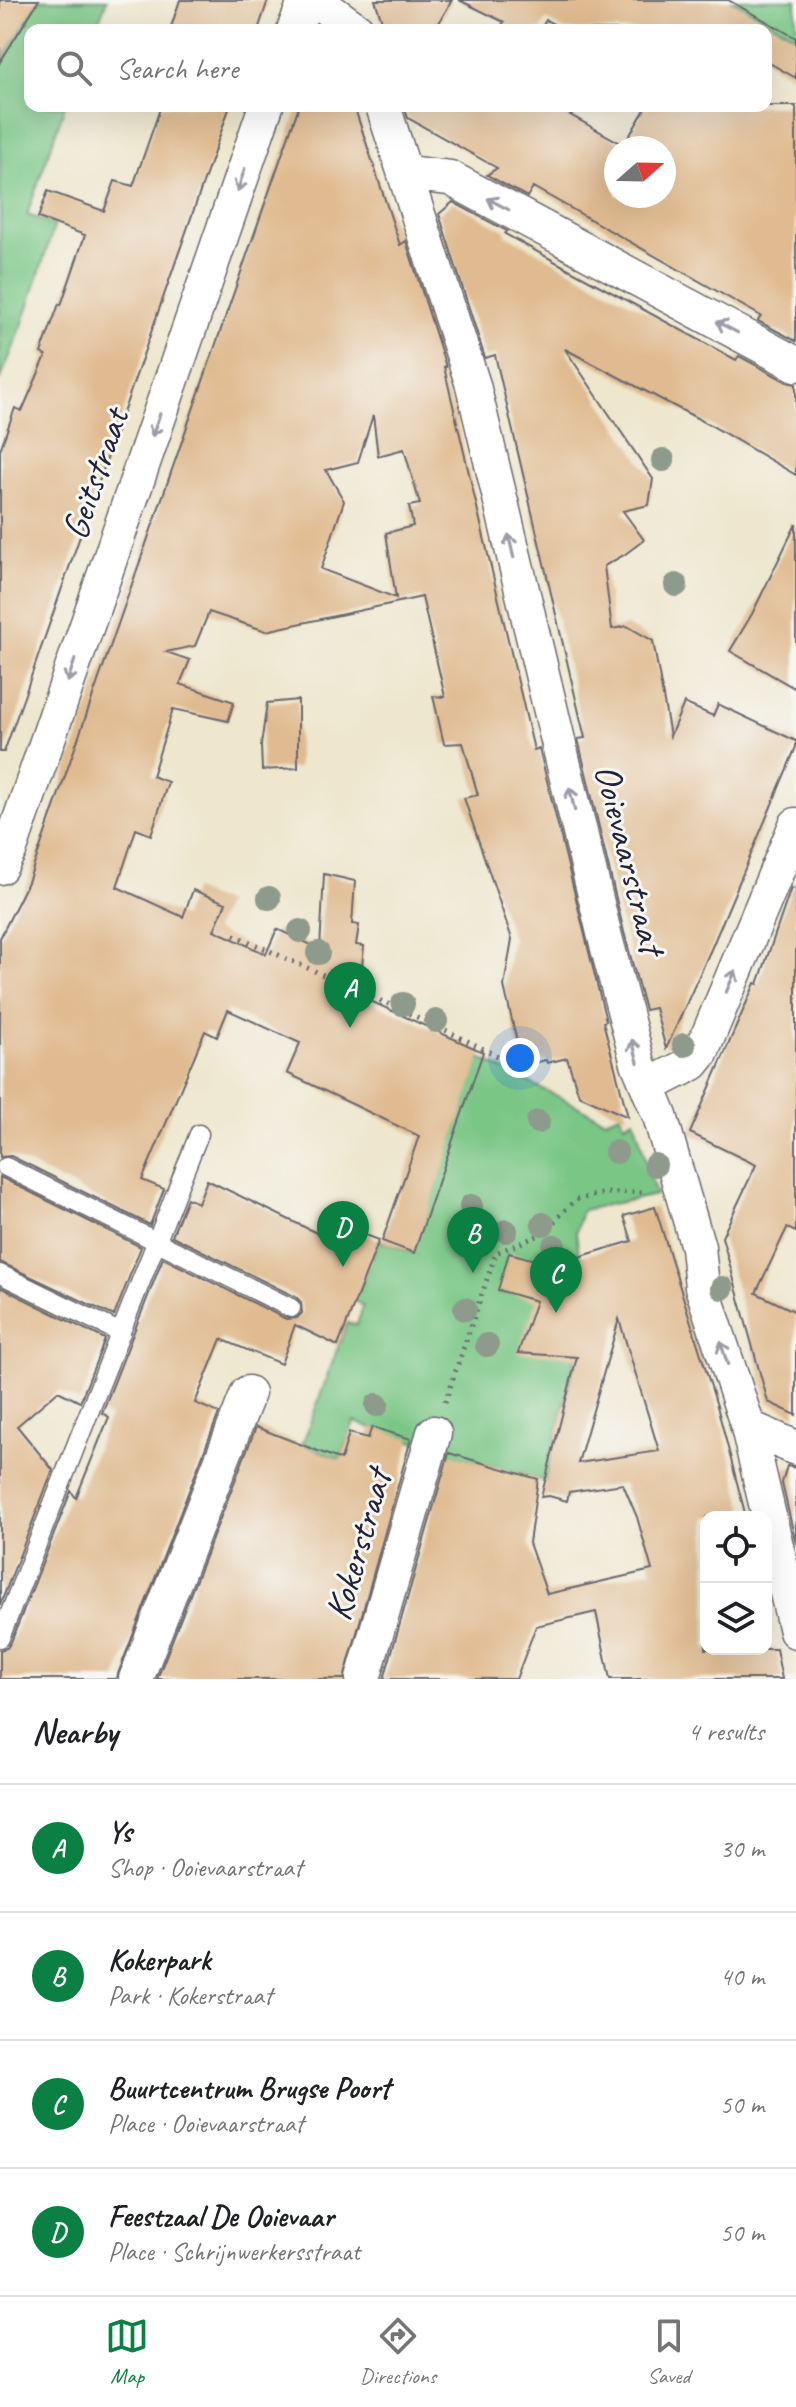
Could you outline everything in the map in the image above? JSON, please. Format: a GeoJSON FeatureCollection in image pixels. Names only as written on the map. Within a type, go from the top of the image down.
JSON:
{"type":"FeatureCollection","features":[{"type":"Feature","properties":{"kind":"street"},"geometry":{"type":"LineString","coordinates":[[296,24],[306,0]]}},
{"type":"Feature","properties":{"kind":"street"},"geometry":{"type":"LineString","coordinates":[[315,0],[349,24]]}},
{"type":"Feature","properties":{"kind":"street","name":"Geitstraat"},"geometry":{"type":"LineString","coordinates":[[0,867],[15,834],[264,112]]}},
{"type":"Feature","properties":{"kind":"street","name":"Ooievaarstraat"},"geometry":{"type":"LineString","coordinates":[[385,112],[473,385],[605,937],[638,1063],[660,1116],[698,1247],[702,1287],[748,1427],[796,1631]]}},
{"type":"Feature","properties":{"kind":"street"},"geometry":{"type":"LineString","coordinates":[[405,173],[450,178],[796,364]]}},
{"type":"Feature","properties":{"kind":"street"},"geometry":{"type":"LineString","coordinates":[[648,1086],[693,1063],[701,1053],[796,825]]}},
{"type":"Feature","properties":{"kind":"street"},"geometry":{"type":"LineString","coordinates":[[136,1679],[248,1393]]}},
{"type":"Feature","properties":{"kind":"street"},"geometry":{"type":"LineString","coordinates":[[748,1427],[796,1448]]}},
{"type":"Feature","properties":{"kind":"street","name":"Kokerstraat"},"geometry":{"type":"LineString","coordinates":[[363,1679],[434,1433]]}},
{"type":"Feature","properties":{"kind":"lane"},"geometry":{"type":"LineString","coordinates":[[0,1638],[199,1134]]}},
{"type":"Feature","properties":{"kind":"lane"},"geometry":{"type":"LineString","coordinates":[[6,1167],[291,1308]]}},
{"type":"Feature","properties":{"kind":"lane"},"geometry":{"type":"LineString","coordinates":[[0,1274],[121,1333]]}},
{"type":"Feature","properties":{"kind":"path"},"geometry":{"type":"LineString","coordinates":[[234,935],[514,1064],[539,1067]]}},
{"type":"Feature","properties":{"kind":"path"},"geometry":{"type":"LineString","coordinates":[[434,1433],[496,1253],[542,1234],[575,1200],[605,1193],[657,1192],[679,1186]]}},
{"type":"Feature","properties":{"kind":"green space"},"geometry":{"type":"Polygon","coordinates":[[[39,0],[107,0],[97,24],[24,24],[24,112],[63,112],[27,215],[55,224],[23,323],[0,381],[0,62],[39,0]]]}},
{"type":"Feature","properties":{"kind":"green space"},"geometry":{"type":"Polygon","coordinates":[[[730,0],[796,0],[796,36],[733,1],[730,0]]]}},
{"type":"Feature","properties":{"kind":"green space"},"geometry":{"type":"Polygon","coordinates":[[[480,1058],[605,1120],[620,1114],[624,1124],[634,1119],[656,1195],[582,1210],[576,1232],[581,1267],[578,1348],[545,1481],[354,1422],[340,1459],[302,1445],[347,1323],[357,1325],[363,1306],[355,1301],[379,1240],[413,1253],[480,1058]]]}},
{"type":"Feature","properties":{"kind":"building"},"geometry":{"type":"Polygon","coordinates":[[[0,0],[39,0],[0,62],[0,0]]]}},
{"type":"Feature","properties":{"kind":"building"},"geometry":{"type":"Polygon","coordinates":[[[180,0],[268,0],[260,24],[172,24],[180,0]]]}},
{"type":"Feature","properties":{"kind":"building"},"geometry":{"type":"Polygon","coordinates":[[[375,0],[452,0],[438,24],[383,24],[375,0]]]}},
{"type":"Feature","properties":{"kind":"building"},"geometry":{"type":"Polygon","coordinates":[[[459,0],[728,0],[771,24],[554,24],[546,20],[544,24],[503,24],[459,0]]]}},
{"type":"Feature","properties":{"kind":"building"},"geometry":{"type":"Polygon","coordinates":[[[772,25],[796,38],[796,78],[772,64],[772,25]]]}},
{"type":"Feature","properties":{"kind":"building"},"geometry":{"type":"Polygon","coordinates":[[[772,106],[796,106],[796,341],[758,321],[761,316],[533,187],[527,197],[487,175],[497,168],[408,118],[406,112],[565,112],[608,136],[604,136],[604,208],[676,208],[676,136],[629,136],[643,112],[772,112],[772,106]]]}},
{"type":"Feature","properties":{"kind":"building"},"geometry":{"type":"Polygon","coordinates":[[[159,112],[228,112],[25,694],[4,752],[0,752],[0,450],[15,408],[22,411],[46,356],[41,353],[85,235],[38,218],[48,191],[104,211],[115,181],[133,186],[159,112]]]}},
{"type":"Feature","properties":{"kind":"building"},"geometry":{"type":"Polygon","coordinates":[[[297,112],[356,112],[400,245],[406,241],[446,367],[534,750],[539,748],[628,1117],[579,1095],[567,1058],[529,1064],[527,1059],[521,1059],[504,986],[512,939],[464,798],[478,795],[463,743],[444,744],[433,696],[445,697],[422,597],[266,631],[209,612],[195,646],[166,652],[190,660],[180,684],[234,702],[228,721],[173,709],[152,776],[168,782],[151,835],[136,829],[117,887],[183,917],[193,890],[226,903],[214,930],[266,954],[277,929],[320,949],[324,874],[355,881],[352,924],[359,925],[356,945],[364,946],[359,996],[483,1052],[414,1253],[382,1241],[419,1136],[287,1073],[300,1043],[228,1010],[217,1037],[205,1031],[142,1180],[164,1189],[150,1225],[11,1156],[0,1157],[0,938],[28,882],[297,112]],[[373,415],[358,462],[326,470],[344,501],[321,569],[396,598],[386,533],[413,526],[409,506],[420,504],[404,449],[378,456],[373,415]]]}},
{"type":"Feature","properties":{"kind":"building"},"geometry":{"type":"Polygon","coordinates":[[[453,202],[507,231],[505,234],[736,360],[739,356],[796,384],[796,475],[712,426],[565,349],[653,479],[649,505],[623,511],[644,540],[604,566],[612,629],[627,626],[653,641],[670,736],[684,703],[713,716],[718,704],[796,741],[712,947],[666,1049],[655,1008],[645,1010],[624,932],[578,739],[585,738],[495,355],[485,358],[439,214],[453,202]]]}},
{"type":"Feature","properties":{"kind":"building"},"geometry":{"type":"Polygon","coordinates":[[[796,524],[796,689],[730,651],[752,614],[796,524]]]}},
{"type":"Feature","properties":{"kind":"building"},"geometry":{"type":"Polygon","coordinates":[[[298,700],[298,768],[262,770],[261,745],[267,703],[298,700]]]}},
{"type":"Feature","properties":{"kind":"building"},"geometry":{"type":"Polygon","coordinates":[[[791,888],[796,889],[796,1232],[787,1228],[756,1293],[796,1312],[796,1415],[768,1402],[722,1237],[756,1165],[690,1133],[755,983],[758,984],[791,888]]]}},
{"type":"Feature","properties":{"kind":"building"},"geometry":{"type":"Polygon","coordinates":[[[0,1177],[141,1247],[114,1316],[0,1262],[0,1177]]]}},
{"type":"Feature","properties":{"kind":"building"},"geometry":{"type":"Polygon","coordinates":[[[207,1180],[329,1239],[335,1223],[379,1240],[338,1346],[295,1325],[281,1364],[221,1339],[195,1403],[219,1413],[116,1679],[0,1679],[0,1650],[7,1648],[11,1642],[71,1491],[76,1498],[109,1417],[102,1413],[163,1258],[286,1319],[297,1318],[302,1313],[301,1302],[296,1297],[172,1236],[187,1198],[198,1203],[207,1180]]]}},
{"type":"Feature","properties":{"kind":"building"},"geometry":{"type":"Polygon","coordinates":[[[655,1207],[717,1406],[744,1511],[700,1511],[700,1655],[772,1655],[772,1649],[776,1649],[782,1679],[610,1679],[596,1612],[536,1626],[516,1679],[384,1679],[449,1453],[538,1479],[529,1543],[547,1594],[652,1570],[637,1517],[623,1484],[569,1492],[567,1501],[541,1497],[577,1357],[518,1353],[536,1301],[498,1290],[509,1253],[565,1268],[565,1261],[632,1241],[624,1216],[655,1207]],[[619,1319],[578,1463],[659,1451],[619,1319]]]}},
{"type":"Feature","properties":{"kind":"building"},"geometry":{"type":"Polygon","coordinates":[[[0,1287],[105,1339],[80,1402],[58,1391],[17,1426],[53,1470],[0,1605],[0,1287]]]}},
{"type":"Feature","properties":{"kind":"building"},"geometry":{"type":"Polygon","coordinates":[[[256,1427],[341,1460],[349,1433],[368,1438],[372,1427],[411,1439],[344,1679],[157,1679],[256,1427]]]}},
{"type":"Feature","properties":{"kind":"building"},"geometry":{"type":"Polygon","coordinates":[[[787,1466],[796,1468],[796,1544],[782,1483],[787,1466]]]}},
{"type":"Feature","properties":{"kind":"place","name":"Ys"},"geometry":{"type":"Point","coordinates":[350,1028]}},
{"type":"Feature","properties":{"kind":"place","name":"Feestzaal De Ooievaar"},"geometry":{"type":"Point","coordinates":[343,1267]}},
{"type":"Feature","properties":{"kind":"place","name":"Kokerpark"},"geometry":{"type":"Point","coordinates":[473,1273]}},
{"type":"Feature","properties":{"kind":"place","name":"Buurtcentrum Brugse Poort"},"geometry":{"type":"Point","coordinates":[556,1313]}}]}
